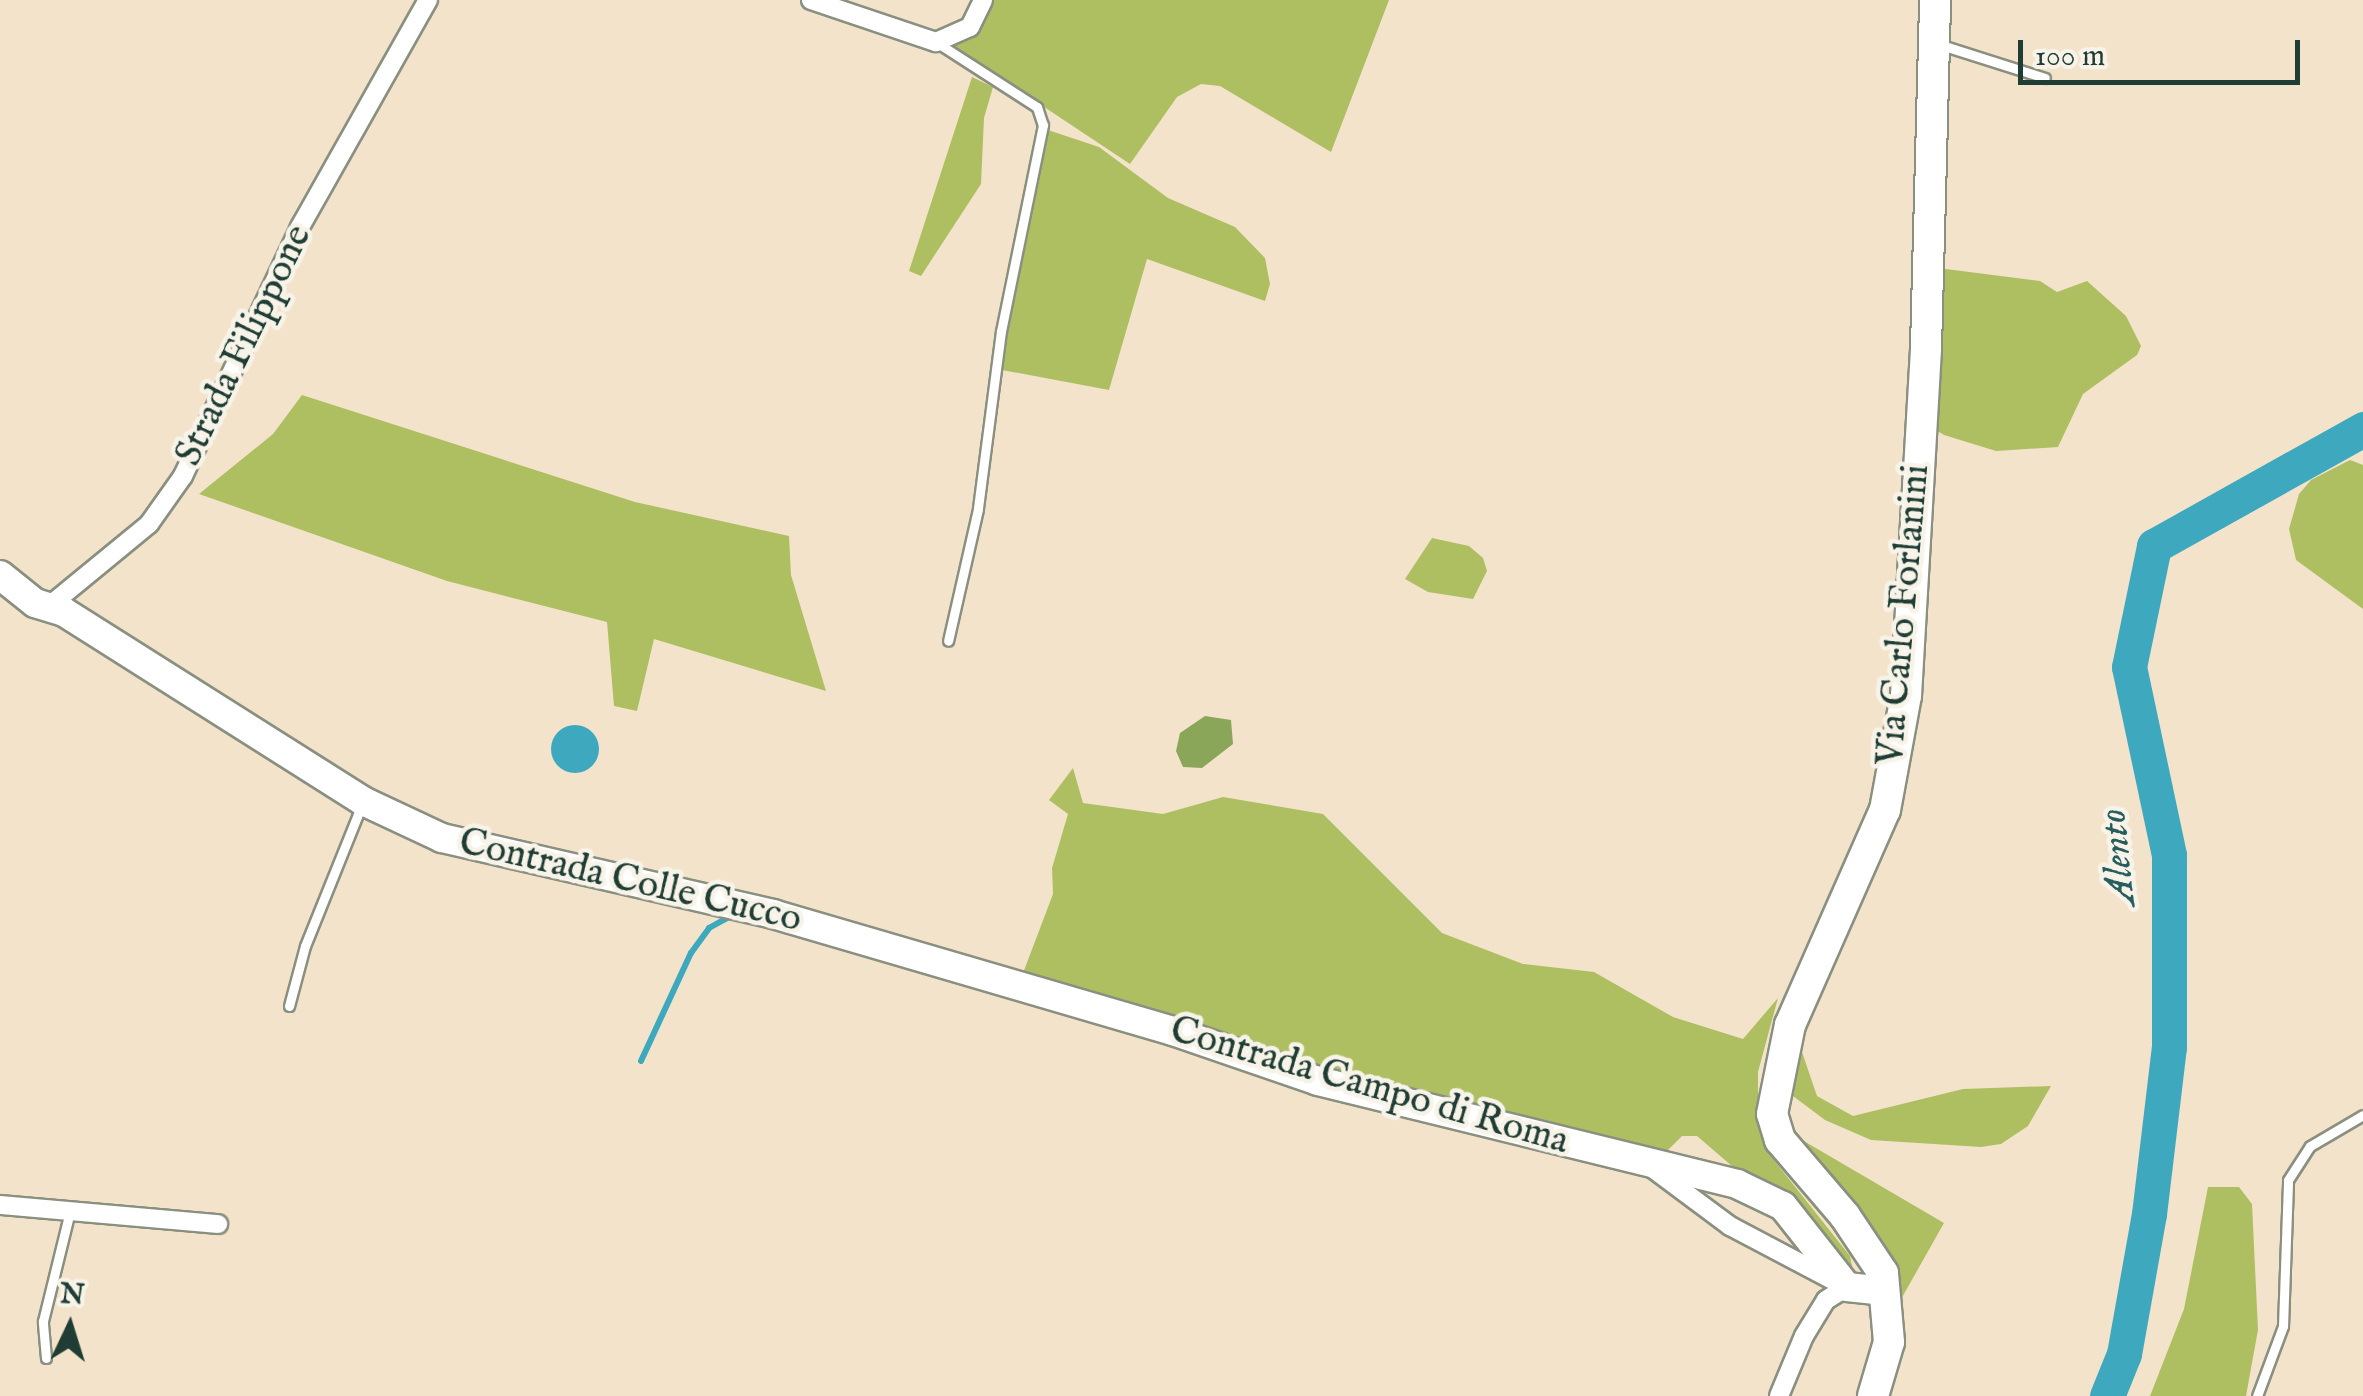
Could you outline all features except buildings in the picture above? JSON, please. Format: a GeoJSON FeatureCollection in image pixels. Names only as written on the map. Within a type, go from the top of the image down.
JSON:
{"type":"FeatureCollection","features":[{"type":"Feature","properties":{"kind":"main road","name":"Via Carlo Forlanini"},"geometry":{"type":"LineString","coordinates":[[1885,1292],[1870,1251],[1780,1140],[1772,1114],[1790,1025],[1885,810],[1906,696],[1935,0]]}},
{"type":"Feature","properties":{"kind":"main road"},"geometry":{"type":"LineString","coordinates":[[1873,1396],[1889,1342],[1885,1292]]}},
{"type":"Feature","properties":{"kind":"street","name":"Strada Filippone"},"geometry":{"type":"LineString","coordinates":[[48,607],[149,524],[183,476],[300,227],[428,0]]}},
{"type":"Feature","properties":{"kind":"street"},"geometry":{"type":"LineString","coordinates":[[811,0],[936,42],[970,27],[983,0]]}},
{"type":"Feature","properties":{"kind":"street"},"geometry":{"type":"LineString","coordinates":[[0,575],[48,607]]}},
{"type":"Feature","properties":{"kind":"street","name":"Contrada Colle Cucco"},"geometry":{"type":"LineString","coordinates":[[48,607],[363,801],[492,854],[610,873],[912,954]]}},
{"type":"Feature","properties":{"kind":"street","name":"Contrada Campo di Roma"},"geometry":{"type":"LineString","coordinates":[[912,954],[1318,1082],[1737,1184],[1783,1206],[1847,1287]]}},
{"type":"Feature","properties":{"kind":"street"},"geometry":{"type":"LineString","coordinates":[[1645,1162],[1730,1226],[1847,1287],[1885,1292]]}},
{"type":"Feature","properties":{"kind":"street"},"geometry":{"type":"LineString","coordinates":[[0,1206],[69,1216],[218,1224]]}},
{"type":"Feature","properties":{"kind":"street"},"geometry":{"type":"LineString","coordinates":[[1780,1396],[1811,1324],[1826,1300],[1847,1287]]}},
{"type":"Feature","properties":{"kind":"lane"},"geometry":{"type":"LineString","coordinates":[[936,42],[1036,107],[1043,125],[1001,331],[978,509],[948,641]]}},
{"type":"Feature","properties":{"kind":"lane"},"geometry":{"type":"LineString","coordinates":[[1934,43],[2045,78]]}},
{"type":"Feature","properties":{"kind":"lane"},"geometry":{"type":"LineString","coordinates":[[289,1006],[305,946],[363,801]]}},
{"type":"Feature","properties":{"kind":"lane"},"geometry":{"type":"LineString","coordinates":[[2258,1396],[2283,1326],[2288,1180],[2310,1146],[2363,1114]]}},
{"type":"Feature","properties":{"kind":"lane"},"geometry":{"type":"LineString","coordinates":[[46,1358],[43,1321],[69,1216]]}},
{"type":"Feature","properties":{"kind":"green space"},"geometry":{"type":"Polygon","coordinates":[[[991,0],[1389,0],[1331,152],[1220,86],[1201,84],[1177,97],[1130,164],[954,47],[991,0]]]}},
{"type":"Feature","properties":{"kind":"green space"},"geometry":{"type":"Polygon","coordinates":[[[972,77],[993,87],[984,118],[981,184],[921,276],[909,271],[972,77]]]}},
{"type":"Feature","properties":{"kind":"green space"},"geometry":{"type":"Polygon","coordinates":[[[1048,130],[1099,147],[1168,198],[1235,227],[1265,258],[1270,284],[1265,301],[1147,259],[1109,390],[1002,370],[1007,314],[1048,130]]]}},
{"type":"Feature","properties":{"kind":"green space"},"geometry":{"type":"Polygon","coordinates":[[[1938,268],[2040,281],[2057,292],[2087,281],[2126,316],[2141,346],[2137,355],[2083,394],[2058,447],[1996,451],[1944,435],[1928,425],[1938,268]]]}},
{"type":"Feature","properties":{"kind":"green space"},"geometry":{"type":"Polygon","coordinates":[[[302,395],[635,502],[789,536],[791,575],[826,691],[654,639],[637,711],[614,706],[607,622],[447,581],[199,494],[273,434],[302,395]]]}},
{"type":"Feature","properties":{"kind":"green space"},"geometry":{"type":"Polygon","coordinates":[[[2350,460],[2363,465],[2363,609],[2296,560],[2289,529],[2299,494],[2311,480],[2350,460]]]}},
{"type":"Feature","properties":{"kind":"green space"},"geometry":{"type":"Polygon","coordinates":[[[1432,538],[1469,546],[1483,558],[1487,571],[1473,599],[1428,592],[1405,579],[1432,538]]]}},
{"type":"Feature","properties":{"kind":"green space"},"geometry":{"type":"Polygon","coordinates":[[[1205,716],[1231,720],[1233,744],[1202,768],[1183,767],[1176,751],[1180,733],[1205,716]]]}},
{"type":"Feature","properties":{"kind":"green space"},"geometry":{"type":"Polygon","coordinates":[[[1073,768],[1083,803],[1163,814],[1223,797],[1323,814],[1442,933],[1523,964],[1594,972],[1673,1017],[1743,1039],[1778,998],[1758,1072],[1758,1127],[1773,1159],[1850,1256],[1853,1270],[1697,1136],[1682,1136],[1661,1157],[1636,1153],[1642,1145],[1617,1147],[1509,1123],[1020,981],[1053,894],[1052,868],[1068,814],[1049,800],[1073,768]]]}},
{"type":"Feature","properties":{"kind":"green space"},"geometry":{"type":"Polygon","coordinates":[[[1853,910],[1804,1028],[1802,1052],[1817,1096],[1853,1116],[1963,1089],[2051,1086],[2028,1126],[2001,1144],[1981,1147],[1871,1140],[1825,1120],[1781,1087],[1783,1116],[1797,1137],[1944,1223],[1900,1301],[1891,1298],[1878,1255],[1792,1146],[1777,1110],[1780,1086],[1799,1024],[1853,910]]]}},
{"type":"Feature","properties":{"kind":"green space"},"geometry":{"type":"Polygon","coordinates":[[[2208,1187],[2239,1187],[2252,1204],[2258,1330],[2246,1396],[2150,1396],[2184,1309],[2208,1187]]]}},
{"type":"Feature","properties":{"kind":"water"},"geometry":{"type":"Polygon","coordinates":[[[575,725],[592,732],[599,749],[592,766],[575,773],[558,766],[551,749],[558,732],[575,725]]]}},
{"type":"Feature","properties":{"kind":"waterway","name":"Alento"},"geometry":{"type":"LineString","coordinates":[[2107,1396],[2124,1354],[2149,1214],[2169,1047],[2169,855],[2129,667],[2154,546],[2363,429]]}},
{"type":"Feature","properties":{"kind":"waterway"},"geometry":{"type":"LineString","coordinates":[[641,1061],[691,953],[709,928],[727,918]]}}]}
